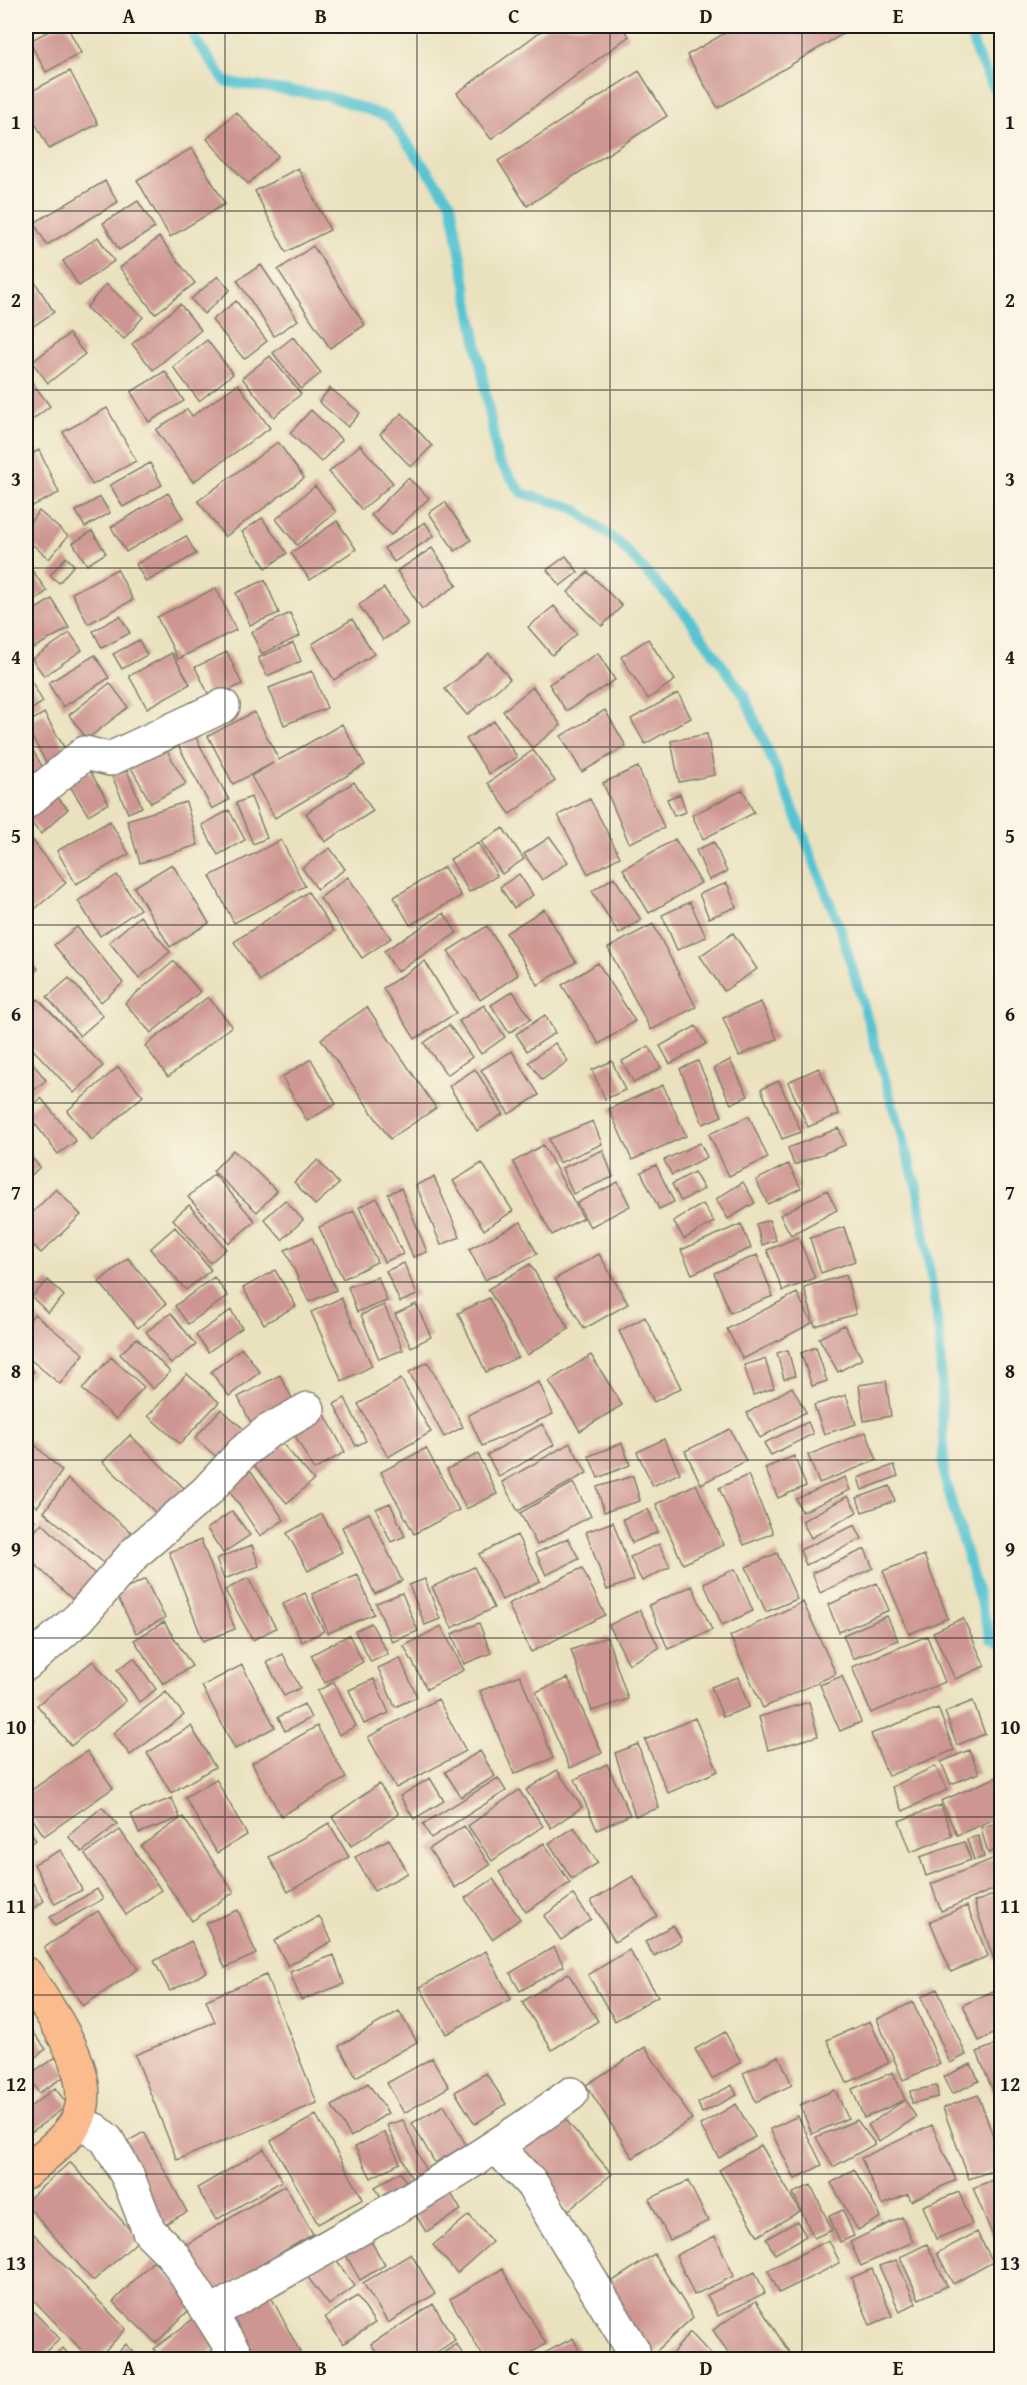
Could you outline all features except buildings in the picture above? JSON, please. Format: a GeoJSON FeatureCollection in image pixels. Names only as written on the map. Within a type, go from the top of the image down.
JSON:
{"type":"FeatureCollection","features":[{"type":"Feature","properties":{"kind":"main road"},"geometry":{"type":"LineString","coordinates":[[26,1974],[71,2049],[81,2078],[82,2094],[82,2108],[77,2122],[67,2136],[26,2172]]}},
{"type":"Feature","properties":{"kind":"street"},"geometry":{"type":"LineString","coordinates":[[26,802],[85,753],[110,759],[223,706]]}},
{"type":"Feature","properties":{"kind":"street"},"geometry":{"type":"LineString","coordinates":[[26,1664],[79,1618],[135,1553],[206,1492],[242,1453],[267,1432],[308,1409]]}},
{"type":"Feature","properties":{"kind":"street"},"geometry":{"type":"LineString","coordinates":[[211,2313],[398,2206],[496,2146],[571,2094]]}},
{"type":"Feature","properties":{"kind":"street"},"geometry":{"type":"LineString","coordinates":[[77,2122],[95,2130],[107,2140],[128,2177],[149,2231],[173,2255],[239,2360]]}},
{"type":"Feature","properties":{"kind":"street"},"geometry":{"type":"LineString","coordinates":[[496,2146],[532,2184],[633,2350]]}},
{"type":"Feature","properties":{"kind":"waterway"},"geometry":{"type":"LineString","coordinates":[[196,26],[194,38],[226,82],[328,96],[388,117],[451,203],[498,460],[522,493],[574,508],[620,544],[687,616],[744,695],[795,813],[842,933],[918,1191],[940,1341],[944,1476],[991,1639],[1002,1645]]}},
{"type":"Feature","properties":{"kind":"waterway"},"geometry":{"type":"LineString","coordinates":[[968,26],[977,55],[1002,105]]}}]}
